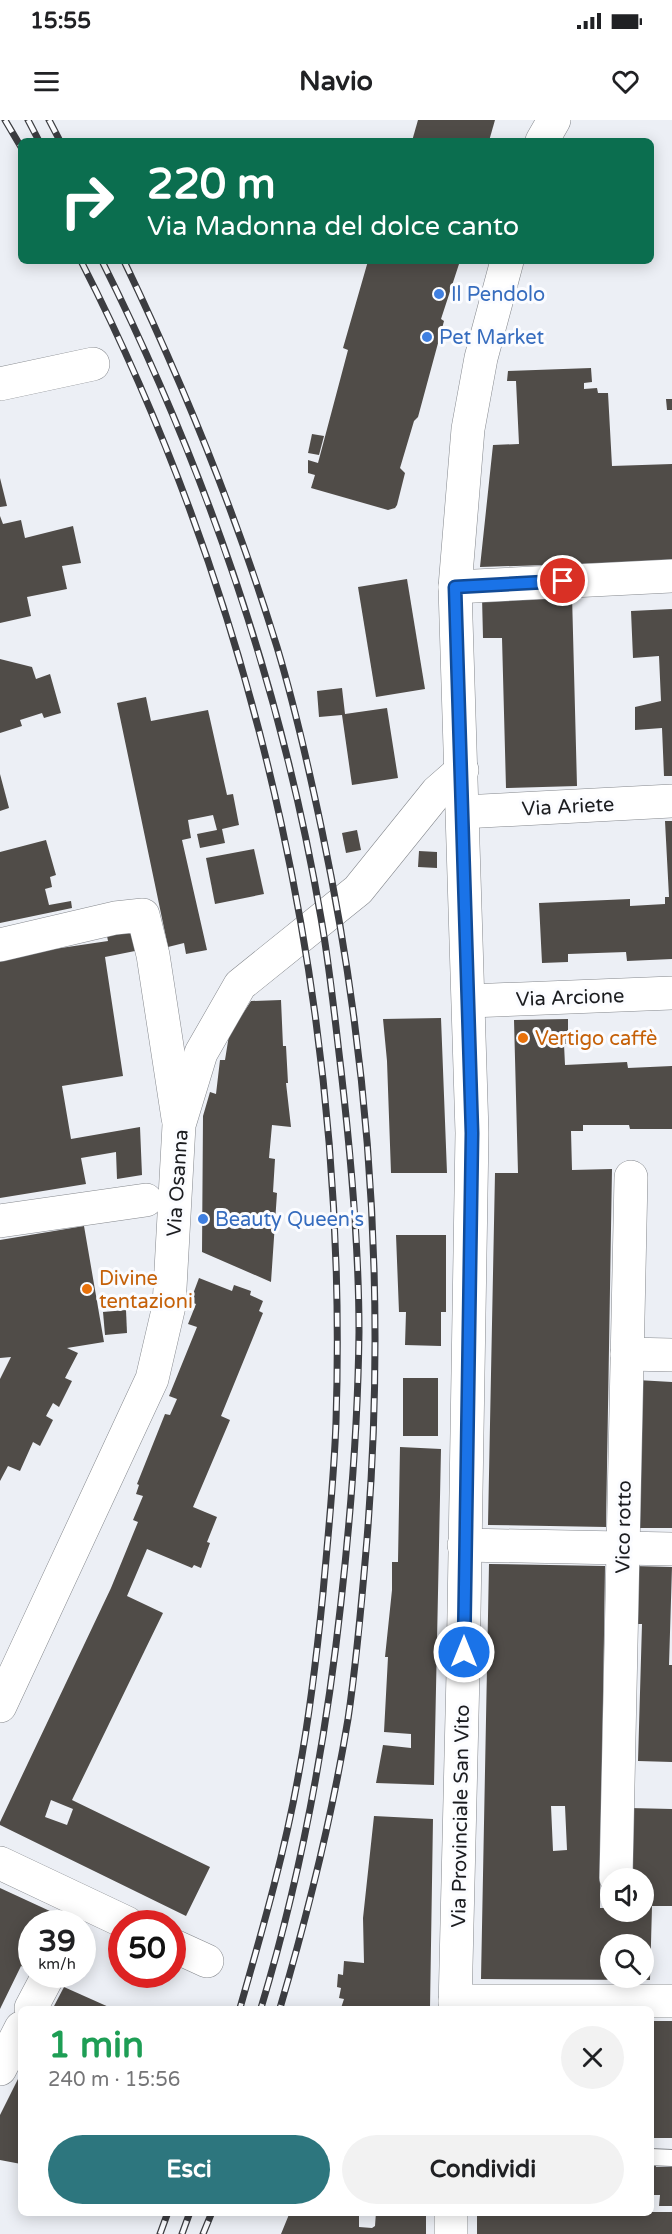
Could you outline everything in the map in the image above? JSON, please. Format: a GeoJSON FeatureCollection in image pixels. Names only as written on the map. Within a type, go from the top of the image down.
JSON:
{"type":"FeatureCollection","features":[{"type":"Feature","properties":{"kind":"street"},"geometry":{"type":"LineString","coordinates":[[538,138],[541,120]]}},
{"type":"Feature","properties":{"kind":"street"},"geometry":{"type":"LineString","coordinates":[[544,138],[554,120]]}},
{"type":"Feature","properties":{"kind":"street","name":"Via Provinciale San Vito"},"geometry":{"type":"LineString","coordinates":[[455,2005],[472,1133],[455,587],[468,429],[481,358],[506,264]]}},
{"type":"Feature","properties":{"kind":"street"},"geometry":{"type":"LineString","coordinates":[[0,384],[93,364]]}},
{"type":"Feature","properties":{"kind":"street"},"geometry":{"type":"LineString","coordinates":[[455,587],[672,576]]}},
{"type":"Feature","properties":{"kind":"street","name":"Via Osanna"},"geometry":{"type":"LineString","coordinates":[[0,1706],[152,1379],[169,1306],[179,1125],[201,1053],[240,985],[358,890],[437,792],[462,770]]}},
{"type":"Feature","properties":{"kind":"street","name":"Via Ariete"},"geometry":{"type":"LineString","coordinates":[[463,812],[672,801]]}},
{"type":"Feature","properties":{"kind":"street"},"geometry":{"type":"LineString","coordinates":[[0,945],[115,918],[143,915],[153,955],[179,1125]]}},
{"type":"Feature","properties":{"kind":"street","name":"Via Arcione"},"geometry":{"type":"LineString","coordinates":[[469,1001],[672,993]]}},
{"type":"Feature","properties":{"kind":"street"},"geometry":{"type":"LineString","coordinates":[[168,1057],[182,1058],[201,1053]]}},
{"type":"Feature","properties":{"kind":"street","name":"Vico rotto"},"geometry":{"type":"LineString","coordinates":[[615,1868],[631,1177]]}},
{"type":"Feature","properties":{"kind":"street"},"geometry":{"type":"LineString","coordinates":[[0,1221],[146,1200]]}},
{"type":"Feature","properties":{"kind":"street"},"geometry":{"type":"LineString","coordinates":[[627,1354],[672,1355]]}},
{"type":"Feature","properties":{"kind":"street"},"geometry":{"type":"LineString","coordinates":[[464,1545],[672,1549]]}},
{"type":"Feature","properties":{"kind":"street"},"geometry":{"type":"LineString","coordinates":[[0,1863],[76,1910]]}},
{"type":"Feature","properties":{"kind":"street"},"geometry":{"type":"LineString","coordinates":[[186,1951],[207,1961]]}},
{"type":"Feature","properties":{"kind":"street"},"geometry":{"type":"LineString","coordinates":[[32,2006],[42,1988]]}},
{"type":"Feature","properties":{"kind":"street"},"geometry":{"type":"LineString","coordinates":[[455,2005],[672,2001]]}},
{"type":"Feature","properties":{"kind":"street"},"geometry":{"type":"LineString","coordinates":[[0,2069],[18,2034]]}},
{"type":"Feature","properties":{"kind":"street"},"geometry":{"type":"LineString","coordinates":[[451,2216],[451,2234]]}},
{"type":"Feature","properties":{"kind":"lane"},"geometry":{"type":"LineString","coordinates":[[654,2157],[672,2158]]}},
{"type":"Feature","properties":{"kind":"building"},"geometry":{"type":"Polygon","coordinates":[[[418,120],[495,120],[490,138],[413,138],[418,120]]]}},
{"type":"Feature","properties":{"kind":"building"},"geometry":{"type":"Polygon","coordinates":[[[367,264],[459,264],[441,319],[444,321],[418,417],[414,421],[400,468],[405,473],[395,508],[388,510],[311,488],[315,475],[308,473],[308,460],[318,463],[348,350],[343,348],[367,264]]]}},
{"type":"Feature","properties":{"kind":"building"},"geometry":{"type":"Polygon","coordinates":[[[591,368],[592,382],[584,383],[584,389],[597,388],[598,393],[608,393],[612,466],[672,464],[672,561],[480,567],[493,445],[519,444],[516,381],[507,381],[508,371],[591,368]]]}},
{"type":"Feature","properties":{"kind":"building"},"geometry":{"type":"Polygon","coordinates":[[[666,399],[672,399],[672,410],[667,410],[666,399]]]}},
{"type":"Feature","properties":{"kind":"building"},"geometry":{"type":"Polygon","coordinates":[[[312,434],[324,436],[319,455],[308,453],[312,434]]]}},
{"type":"Feature","properties":{"kind":"building"},"geometry":{"type":"Polygon","coordinates":[[[0,478],[7,506],[0,507],[0,478]]]}},
{"type":"Feature","properties":{"kind":"building"},"geometry":{"type":"Polygon","coordinates":[[[0,516],[3,524],[21,520],[25,538],[73,526],[81,563],[62,566],[67,589],[27,597],[31,616],[0,623],[0,516]]]}},
{"type":"Feature","properties":{"kind":"building"},"geometry":{"type":"Polygon","coordinates":[[[407,579],[425,689],[376,697],[358,587],[407,579]]]}},
{"type":"Feature","properties":{"kind":"building"},"geometry":{"type":"Polygon","coordinates":[[[572,595],[577,786],[506,788],[502,638],[483,638],[482,597],[572,595]]]}},
{"type":"Feature","properties":{"kind":"building"},"geometry":{"type":"Polygon","coordinates":[[[672,609],[672,776],[664,776],[662,728],[635,730],[635,707],[661,701],[659,656],[633,658],[631,611],[672,609]]]}},
{"type":"Feature","properties":{"kind":"building"},"geometry":{"type":"Polygon","coordinates":[[[0,659],[32,667],[36,679],[50,674],[61,713],[44,718],[42,713],[20,720],[22,726],[0,733],[0,659]]]}},
{"type":"Feature","properties":{"kind":"building"},"geometry":{"type":"Polygon","coordinates":[[[342,688],[345,714],[387,708],[398,778],[352,785],[342,715],[319,717],[317,691],[342,688]]]}},
{"type":"Feature","properties":{"kind":"building"},"geometry":{"type":"Polygon","coordinates":[[[146,697],[151,721],[208,710],[227,795],[233,794],[239,825],[222,829],[225,843],[200,848],[197,834],[217,830],[213,815],[188,820],[191,838],[182,840],[207,950],[186,954],[184,943],[168,947],[117,703],[146,697]]]}},
{"type":"Feature","properties":{"kind":"building"},"geometry":{"type":"Polygon","coordinates":[[[0,774],[9,808],[0,811],[0,774]]]}},
{"type":"Feature","properties":{"kind":"building"},"geometry":{"type":"Polygon","coordinates":[[[665,821],[672,821],[672,959],[627,961],[626,952],[568,954],[568,962],[542,963],[539,903],[630,899],[630,906],[665,904],[665,897],[669,897],[665,821]]]}},
{"type":"Feature","properties":{"kind":"building"},"geometry":{"type":"Polygon","coordinates":[[[357,830],[361,850],[346,853],[342,833],[357,830]]]}},
{"type":"Feature","properties":{"kind":"building"},"geometry":{"type":"Polygon","coordinates":[[[46,840],[56,875],[50,877],[52,887],[45,889],[49,905],[71,901],[72,908],[0,923],[0,852],[46,840]]]}},
{"type":"Feature","properties":{"kind":"building"},"geometry":{"type":"Polygon","coordinates":[[[254,849],[264,894],[215,904],[206,858],[254,849]]]}},
{"type":"Feature","properties":{"kind":"building"},"geometry":{"type":"Polygon","coordinates":[[[419,851],[437,852],[437,868],[418,867],[419,851]]]}},
{"type":"Feature","properties":{"kind":"building"},"geometry":{"type":"Polygon","coordinates":[[[134,927],[140,950],[105,957],[123,1076],[62,1086],[71,1139],[140,1127],[142,1175],[117,1179],[116,1152],[81,1158],[86,1184],[0,1198],[0,957],[108,941],[106,931],[134,927]]]}},
{"type":"Feature","properties":{"kind":"building"},"geometry":{"type":"Polygon","coordinates":[[[281,1000],[291,1127],[272,1125],[269,1158],[275,1159],[273,1192],[277,1193],[271,1282],[202,1252],[203,1116],[210,1092],[216,1094],[220,1060],[225,1060],[229,1035],[251,1001],[281,1000]]]}},
{"type":"Feature","properties":{"kind":"building"},"geometry":{"type":"Polygon","coordinates":[[[441,1018],[447,1173],[391,1173],[387,1061],[383,1019],[441,1018]]]}},
{"type":"Feature","properties":{"kind":"building"},"geometry":{"type":"Polygon","coordinates":[[[568,1019],[568,1044],[564,1044],[565,1065],[627,1062],[628,1068],[672,1066],[672,1129],[630,1129],[629,1125],[583,1125],[583,1131],[571,1131],[572,1170],[612,1169],[606,1527],[488,1525],[495,1173],[518,1173],[514,1020],[568,1019]]]}},
{"type":"Feature","properties":{"kind":"building"},"geometry":{"type":"Polygon","coordinates":[[[84,1226],[104,1342],[67,1348],[78,1353],[65,1378],[72,1381],[59,1407],[53,1403],[46,1416],[53,1420],[40,1446],[33,1442],[20,1471],[8,1466],[0,1481],[0,1379],[11,1357],[0,1358],[0,1240],[84,1226]]]}},
{"type":"Feature","properties":{"kind":"building"},"geometry":{"type":"Polygon","coordinates":[[[396,1235],[446,1235],[446,1312],[441,1312],[441,1346],[405,1345],[406,1312],[399,1312],[396,1235]]]}},
{"type":"Feature","properties":{"kind":"building"},"geometry":{"type":"Polygon","coordinates":[[[199,1278],[232,1291],[234,1285],[251,1291],[250,1295],[263,1301],[259,1311],[263,1313],[221,1416],[230,1420],[193,1507],[217,1517],[207,1542],[210,1543],[201,1568],[194,1565],[192,1568],[147,1549],[127,1596],[163,1613],[72,1800],[210,1867],[186,1916],[186,1910],[174,1910],[0,1825],[0,1822],[111,1588],[138,1522],[133,1520],[143,1496],[136,1494],[139,1485],[137,1484],[165,1414],[170,1415],[177,1399],[169,1396],[197,1327],[188,1324],[196,1304],[190,1302],[199,1278]],[[51,1800],[45,1817],[67,1825],[73,1809],[51,1800]]]}},
{"type":"Feature","properties":{"kind":"building"},"geometry":{"type":"Polygon","coordinates":[[[126,1310],[127,1333],[105,1335],[103,1312],[126,1310]]]}},
{"type":"Feature","properties":{"kind":"building"},"geometry":{"type":"Polygon","coordinates":[[[403,1378],[438,1378],[438,1436],[403,1436],[403,1378]]]}},
{"type":"Feature","properties":{"kind":"building"},"geometry":{"type":"Polygon","coordinates":[[[637,1380],[672,1382],[672,1528],[635,1528],[637,1380]]]}},
{"type":"Feature","properties":{"kind":"building"},"geometry":{"type":"Polygon","coordinates":[[[400,1447],[441,1449],[434,1785],[376,1783],[383,1745],[411,1748],[411,1734],[384,1732],[388,1657],[385,1657],[392,1590],[392,1562],[398,1562],[400,1447]]]}},
{"type":"Feature","properties":{"kind":"building"},"geometry":{"type":"Polygon","coordinates":[[[489,1564],[605,1566],[600,1922],[652,1922],[651,1934],[600,1934],[600,1980],[481,1979],[489,1564]],[[551,1806],[553,1851],[567,1850],[565,1806],[551,1806]]]}},
{"type":"Feature","properties":{"kind":"building"},"geometry":{"type":"Polygon","coordinates":[[[633,1566],[672,1567],[669,1665],[672,1665],[672,1762],[638,1761],[642,1624],[632,1624],[633,1566]]]}},
{"type":"Feature","properties":{"kind":"building"},"geometry":{"type":"Polygon","coordinates":[[[629,1808],[672,1809],[672,1906],[654,1906],[654,1868],[628,1868],[629,1808]]]}},
{"type":"Feature","properties":{"kind":"building"},"geometry":{"type":"Polygon","coordinates":[[[374,1816],[433,1819],[430,2006],[342,2006],[344,1999],[339,1998],[341,1988],[337,1987],[338,1974],[343,1975],[344,1961],[364,1963],[363,1918],[374,1816]]]}},
{"type":"Feature","properties":{"kind":"building"},"geometry":{"type":"Polygon","coordinates":[[[0,1888],[48,1910],[18,1910],[18,1972],[0,2009],[0,1888]]]}},
{"type":"Feature","properties":{"kind":"building"},"geometry":{"type":"Polygon","coordinates":[[[63,1988],[66,1988],[107,2006],[54,2006],[63,1988]]]}},
{"type":"Feature","properties":{"kind":"building"},"geometry":{"type":"Polygon","coordinates":[[[654,2021],[672,2021],[672,2138],[654,2138],[654,2021]]]}},
{"type":"Feature","properties":{"kind":"building"},"geometry":{"type":"Polygon","coordinates":[[[18,2079],[18,2163],[0,2160],[0,2115],[18,2079]]]}},
{"type":"Feature","properties":{"kind":"building"},"geometry":{"type":"Polygon","coordinates":[[[654,2162],[656,2162],[656,2167],[672,2167],[672,2206],[659,2206],[660,2195],[654,2195],[654,2162]]]}},
{"type":"Feature","properties":{"kind":"building"},"geometry":{"type":"Polygon","coordinates":[[[654,2212],[672,2212],[672,2234],[477,2234],[477,2216],[654,2216],[654,2212]]]}},
{"type":"Feature","properties":{"kind":"building"},"geometry":{"type":"Polygon","coordinates":[[[288,2216],[359,2216],[359,2227],[372,2228],[375,2226],[376,2216],[426,2216],[426,2234],[281,2234],[288,2216]]]}},
{"type":"Feature","properties":{"kind":"railway"},"geometry":{"type":"LineString","coordinates":[[5,120],[18,142]]}},
{"type":"Feature","properties":{"kind":"railway"},"geometry":{"type":"LineString","coordinates":[[28,120],[37,138]]}},
{"type":"Feature","properties":{"kind":"railway"},"geometry":{"type":"LineString","coordinates":[[49,120],[58,138]]}},
{"type":"Feature","properties":{"kind":"railway"},"geometry":{"type":"LineString","coordinates":[[82,264],[145,397],[199,536],[245,680],[282,825],[309,973],[327,1122],[336,1272],[336,1422],[323,1593],[310,1705],[293,1802],[272,1891],[241,2006]]}},
{"type":"Feature","properties":{"kind":"railway"},"geometry":{"type":"LineString","coordinates":[[103,264],[174,418],[236,581],[262,664],[305,833],[324,937],[351,1168],[358,1267],[359,1332],[353,1467],[341,1602],[320,1756],[300,1858],[262,2006]]}},
{"type":"Feature","properties":{"kind":"railway"},"geometry":{"type":"LineString","coordinates":[[125,264],[208,451],[244,548],[284,670],[312,785],[339,919],[363,1095],[374,1272],[375,1361],[373,1450],[361,1606],[348,1719],[335,1792],[310,1901],[281,2006]]}},
{"type":"Feature","properties":{"kind":"railway"},"geometry":{"type":"LineString","coordinates":[[160,2234],[167,2216]]}},
{"type":"Feature","properties":{"kind":"railway"},"geometry":{"type":"LineString","coordinates":[[182,2234],[189,2216]]}},
{"type":"Feature","properties":{"kind":"railway"},"geometry":{"type":"LineString","coordinates":[[203,2234],[210,2216]]}},
{"type":"Feature","properties":{"kind":"place","name":"Il Pendolo"},"geometry":{"type":"Point","coordinates":[439,294]}},
{"type":"Feature","properties":{"kind":"place","name":"Pet Market"},"geometry":{"type":"Point","coordinates":[427,337]}},
{"type":"Feature","properties":{"kind":"place","name":"Vertigo caffè"},"geometry":{"type":"Point","coordinates":[523,1038]}},
{"type":"Feature","properties":{"kind":"place","name":"Beauty Queen's"},"geometry":{"type":"Point","coordinates":[203,1219]}},
{"type":"Feature","properties":{"kind":"place","name":"Divine tentazioni"},"geometry":{"type":"Point","coordinates":[87,1289]}},
{"type":"Feature","properties":{"kind":"route"},"geometry":{"type":"LineString","coordinates":[[464,1652],[472,1133],[455,587],[563,581]]}}]}
